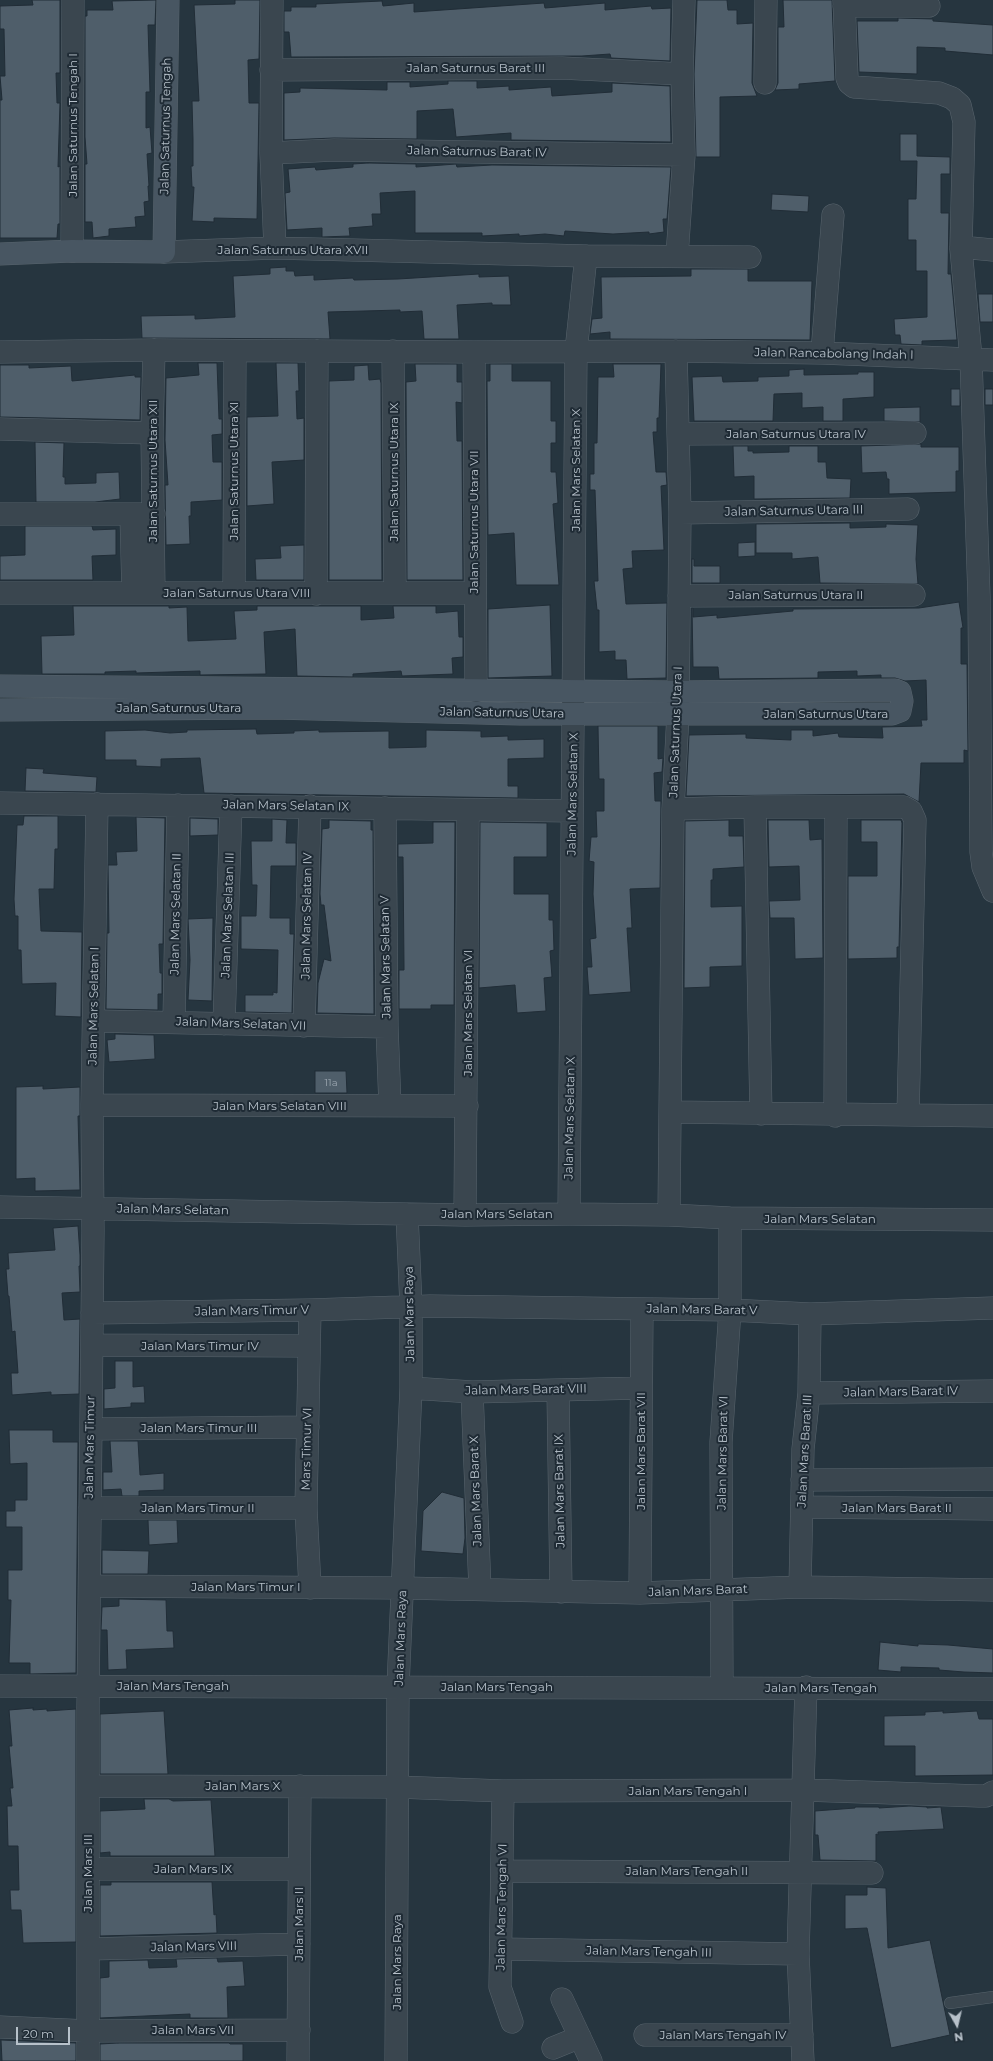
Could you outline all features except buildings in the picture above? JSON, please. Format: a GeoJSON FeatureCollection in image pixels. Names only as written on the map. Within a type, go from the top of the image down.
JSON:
{"type":"FeatureCollection","features":[{"type":"Feature","properties":{"kind":"street","name":"Jalan Saturnus Tengah I"},"geometry":{"type":"LineString","coordinates":[[72,251],[74,0]]}},
{"type":"Feature","properties":{"kind":"street","name":"Jalan Saturnus Tengah"},"geometry":{"type":"LineString","coordinates":[[164,252],[168,0]]}},
{"type":"Feature","properties":{"kind":"street"},"geometry":{"type":"LineString","coordinates":[[272,0],[270,153],[275,248]]}},
{"type":"Feature","properties":{"kind":"street"},"geometry":{"type":"LineString","coordinates":[[677,256],[684,154],[682,74],[684,0]]}},
{"type":"Feature","properties":{"kind":"street"},"geometry":{"type":"LineString","coordinates":[[765,83],[766,0]]}},
{"type":"Feature","properties":{"kind":"street"},"geometry":{"type":"LineString","coordinates":[[928,6],[844,3],[847,78],[849,83],[854,87],[939,93],[952,98],[960,105],[964,122],[961,247],[971,358],[979,597],[981,852],[983,867],[993,891]]}},
{"type":"Feature","properties":{"kind":"street","name":"Jalan Saturnus Barat III"},"geometry":{"type":"LineString","coordinates":[[270,70],[562,68],[682,74]]}},
{"type":"Feature","properties":{"kind":"street","name":"Jalan Saturnus Barat IV"},"geometry":{"type":"LineString","coordinates":[[270,153],[334,150],[684,154]]}},
{"type":"Feature","properties":{"kind":"street"},"geometry":{"type":"LineString","coordinates":[[822,353],[833,215]]}},
{"type":"Feature","properties":{"kind":"street"},"geometry":{"type":"LineString","coordinates":[[961,247],[993,250]]}},
{"type":"Feature","properties":{"kind":"street","name":"Jalan Saturnus Utara XVII"},"geometry":{"type":"LineString","coordinates":[[0,254],[72,251],[164,252],[275,248],[586,256],[750,257]]}},
{"type":"Feature","properties":{"kind":"street","name":"Jalan Mars Selatan X"},"geometry":{"type":"LineString","coordinates":[[569,1214],[576,351],[586,256]]}},
{"type":"Feature","properties":{"kind":"street","name":"Jalan Rancabolang Indah I"},"geometry":{"type":"LineString","coordinates":[[0,352],[154,350],[474,352],[676,351],[822,353],[993,360]]}},
{"type":"Feature","properties":{"kind":"street","name":"Jalan Saturnus Utara XII"},"geometry":{"type":"LineString","coordinates":[[143,593],[154,514],[152,433],[154,350]]}},
{"type":"Feature","properties":{"kind":"street","name":"Jalan Saturnus Utara XI"},"geometry":{"type":"LineString","coordinates":[[234,592],[235,351]]}},
{"type":"Feature","properties":{"kind":"street"},"geometry":{"type":"LineString","coordinates":[[316,594],[317,351]]}},
{"type":"Feature","properties":{"kind":"street","name":"Jalan Saturnus Utara IX"},"geometry":{"type":"LineString","coordinates":[[393,351],[394,593]]}},
{"type":"Feature","properties":{"kind":"street","name":"Jalan Saturnus Utara I"},"geometry":{"type":"LineString","coordinates":[[669,1215],[673,809],[678,714],[677,692],[680,513],[676,351]]}},
{"type":"Feature","properties":{"kind":"street","name":"Jalan Saturnus Utara VII"},"geometry":{"type":"LineString","coordinates":[[474,352],[474,592],[476,691]]}},
{"type":"Feature","properties":{"kind":"street"},"geometry":{"type":"LineString","coordinates":[[0,429],[152,433]]}},
{"type":"Feature","properties":{"kind":"street","name":"Jalan Saturnus Utara IV"},"geometry":{"type":"LineString","coordinates":[[678,434],[915,433]]}},
{"type":"Feature","properties":{"kind":"street","name":"Jalan Saturnus Utara III"},"geometry":{"type":"LineString","coordinates":[[680,513],[908,509]]}},
{"type":"Feature","properties":{"kind":"street"},"geometry":{"type":"LineString","coordinates":[[0,514],[154,514]]}},
{"type":"Feature","properties":{"kind":"street"},"geometry":{"type":"LineString","coordinates":[[131,514],[143,593]]}},
{"type":"Feature","properties":{"kind":"street","name":"Jalan Saturnus Utara VIII"},"geometry":{"type":"LineString","coordinates":[[0,593],[234,592],[316,594],[474,592]]}},
{"type":"Feature","properties":{"kind":"street","name":"Jalan Saturnus Utara II"},"geometry":{"type":"LineString","coordinates":[[679,596],[914,595]]}},
{"type":"Feature","properties":{"kind":"street","name":"Jalan Saturnus Utara"},"geometry":{"type":"LineString","coordinates":[[0,686],[677,692],[895,690],[900,692],[902,700],[900,711],[892,714],[574,714],[273,708],[0,710]]}},
{"type":"Feature","properties":{"kind":"street","name":"Jalan Mars Selatan IX"},"geometry":{"type":"LineString","coordinates":[[0,803],[310,806],[468,810],[572,810]]}},
{"type":"Feature","properties":{"kind":"street","name":"Jalan Mars Selatan I"},"geometry":{"type":"LineString","coordinates":[[92,1209],[92,1105],[97,804]]}},
{"type":"Feature","properties":{"kind":"street","name":"Jalan Mars Selatan II"},"geometry":{"type":"LineString","coordinates":[[174,1022],[178,805]]}},
{"type":"Feature","properties":{"kind":"street","name":"Jalan Mars Selatan III"},"geometry":{"type":"LineString","coordinates":[[224,1024],[231,806]]}},
{"type":"Feature","properties":{"kind":"street","name":"Jalan Mars Selatan IV"},"geometry":{"type":"LineString","coordinates":[[304,1026],[310,806]]}},
{"type":"Feature","properties":{"kind":"street"},"geometry":{"type":"LineString","coordinates":[[673,809],[755,807],[904,807],[911,811],[915,820],[908,1115]]}},
{"type":"Feature","properties":{"kind":"street"},"geometry":{"type":"LineString","coordinates":[[755,807],[761,1114]]}},
{"type":"Feature","properties":{"kind":"street"},"geometry":{"type":"LineString","coordinates":[[835,1116],[836,807]]}},
{"type":"Feature","properties":{"kind":"street","name":"Jalan Mars Selatan V"},"geometry":{"type":"LineString","coordinates":[[385,808],[387,1027],[390,1106]]}},
{"type":"Feature","properties":{"kind":"street","name":"Jalan Mars Selatan VI"},"geometry":{"type":"LineString","coordinates":[[465,1215],[468,810]]}},
{"type":"Feature","properties":{"kind":"street","name":"Jalan Mars Selatan VII"},"geometry":{"type":"LineString","coordinates":[[94,1021],[387,1027]]}},
{"type":"Feature","properties":{"kind":"street","name":"Jalan Mars Selatan VIII"},"geometry":{"type":"LineString","coordinates":[[92,1105],[467,1106]]}},
{"type":"Feature","properties":{"kind":"street"},"geometry":{"type":"LineString","coordinates":[[671,1112],[835,1116],[993,1116]]}},
{"type":"Feature","properties":{"kind":"street","name":"Jalan Mars Selatan"},"geometry":{"type":"LineString","coordinates":[[0,1207],[465,1215],[569,1214],[669,1215],[730,1218],[993,1220]]}},
{"type":"Feature","properties":{"kind":"street","name":"Jalan Mars Timur"},"geometry":{"type":"LineString","coordinates":[[88,1686],[92,1209]]}},
{"type":"Feature","properties":{"kind":"street","name":"Jalan Mars Raya"},"geometry":{"type":"LineString","coordinates":[[396,2061],[398,1687],[411,1388],[411,1306],[407,1214]]}},
{"type":"Feature","properties":{"kind":"street","name":"Jalan Mars Barat VI"},"geometry":{"type":"LineString","coordinates":[[722,1687],[721,1442],[730,1310],[730,1218]]}},
{"type":"Feature","properties":{"kind":"street","name":"Jalan Mars Timur V"},"geometry":{"type":"LineString","coordinates":[[92,1313],[310,1310],[411,1306]]}},
{"type":"Feature","properties":{"kind":"street","name":"Jalan Mars Barat V"},"geometry":{"type":"LineString","coordinates":[[411,1306],[730,1310],[810,1314],[993,1308]]}},
{"type":"Feature","properties":{"kind":"street","name":"Jalan Mars Barat VII"},"geometry":{"type":"LineString","coordinates":[[640,1593],[642,1309]]}},
{"type":"Feature","properties":{"kind":"street","name":"Mars Timur VI"},"geometry":{"type":"LineString","coordinates":[[310,1310],[308,1346],[306,1508],[310,1588]]}},
{"type":"Feature","properties":{"kind":"street","name":"Jalan Mars Barat III"},"geometry":{"type":"LineString","coordinates":[[800,1587],[803,1449],[809,1393],[810,1314]]}},
{"type":"Feature","properties":{"kind":"street","name":"Jalan Mars Timur IV"},"geometry":{"type":"LineString","coordinates":[[92,1345],[308,1346]]}},
{"type":"Feature","properties":{"kind":"street","name":"Jalan Mars Barat VIII"},"geometry":{"type":"LineString","coordinates":[[411,1388],[472,1392],[641,1388]]}},
{"type":"Feature","properties":{"kind":"street","name":"Jalan Mars Barat IX"},"geometry":{"type":"LineString","coordinates":[[558,1390],[561,1592]]}},
{"type":"Feature","properties":{"kind":"street","name":"Jalan Mars Barat IV"},"geometry":{"type":"LineString","coordinates":[[809,1393],[993,1391]]}},
{"type":"Feature","properties":{"kind":"street","name":"Jalan Mars Barat X"},"geometry":{"type":"LineString","coordinates":[[472,1392],[480,1589]]}},
{"type":"Feature","properties":{"kind":"street","name":"Jalan Mars Timur III"},"geometry":{"type":"LineString","coordinates":[[91,1428],[308,1427]]}},
{"type":"Feature","properties":{"kind":"street"},"geometry":{"type":"LineString","coordinates":[[802,1480],[993,1479]]}},
{"type":"Feature","properties":{"kind":"street","name":"Jalan Mars Barat II"},"geometry":{"type":"LineString","coordinates":[[802,1507],[993,1509]]}},
{"type":"Feature","properties":{"kind":"street","name":"Jalan Mars Timur II"},"geometry":{"type":"LineString","coordinates":[[90,1508],[306,1508]]}},
{"type":"Feature","properties":{"kind":"street","name":"Jalan Mars Timur I"},"geometry":{"type":"LineString","coordinates":[[90,1586],[403,1588]]}},
{"type":"Feature","properties":{"kind":"street","name":"Jalan Mars Barat"},"geometry":{"type":"LineString","coordinates":[[403,1588],[640,1593],[800,1587],[993,1590]]}},
{"type":"Feature","properties":{"kind":"street","name":"Jalan Mars Tengah"},"geometry":{"type":"LineString","coordinates":[[0,1686],[806,1687],[993,1689]]}},
{"type":"Feature","properties":{"kind":"street","name":"Jalan Mars III"},"geometry":{"type":"LineString","coordinates":[[88,1686],[88,2061]]}},
{"type":"Feature","properties":{"kind":"street"},"geometry":{"type":"LineString","coordinates":[[803,2061],[798,1954],[806,1687]]}},
{"type":"Feature","properties":{"kind":"street","name":"Jalan Mars X"},"geometry":{"type":"LineString","coordinates":[[88,1786],[397,1786]]}},
{"type":"Feature","properties":{"kind":"street","name":"Jalan Mars II"},"geometry":{"type":"LineString","coordinates":[[298,2061],[300,1786]]}},
{"type":"Feature","properties":{"kind":"street","name":"Jalan Mars Tengah I"},"geometry":{"type":"LineString","coordinates":[[397,1786],[503,1791],[804,1790],[986,1794]]}},
{"type":"Feature","properties":{"kind":"street","name":"Jalan Mars Tengah VI"},"geometry":{"type":"LineString","coordinates":[[503,1791],[500,1987],[512,2022]]}},
{"type":"Feature","properties":{"kind":"street","name":"Jalan Mars IX"},"geometry":{"type":"LineString","coordinates":[[88,1869],[299,1869]]}},
{"type":"Feature","properties":{"kind":"street","name":"Jalan Mars Tengah II"},"geometry":{"type":"LineString","coordinates":[[502,1870],[801,1871],[872,1873]]}},
{"type":"Feature","properties":{"kind":"street","name":"Jalan Mars VIII"},"geometry":{"type":"LineString","coordinates":[[88,1949],[299,1944]]}},
{"type":"Feature","properties":{"kind":"street","name":"Jalan Mars Tengah III"},"geometry":{"type":"LineString","coordinates":[[501,1949],[798,1954]]}},
{"type":"Feature","properties":{"kind":"street"},"geometry":{"type":"LineString","coordinates":[[562,1999],[591,2061]]}},
{"type":"Feature","properties":{"kind":"street","name":"Jalan Mars VII"},"geometry":{"type":"LineString","coordinates":[[0,2027],[88,2030],[298,2030]]}},
{"type":"Feature","properties":{"kind":"street","name":"Jalan Mars Tengah IV"},"geometry":{"type":"LineString","coordinates":[[645,2035],[802,2035]]}},
{"type":"Feature","properties":{"kind":"street"},"geometry":{"type":"LineString","coordinates":[[553,2048],[580,2037]]}},
{"type":"Feature","properties":{"kind":"lane"},"geometry":{"type":"LineString","coordinates":[[950,2003],[993,1997]]}}]}
